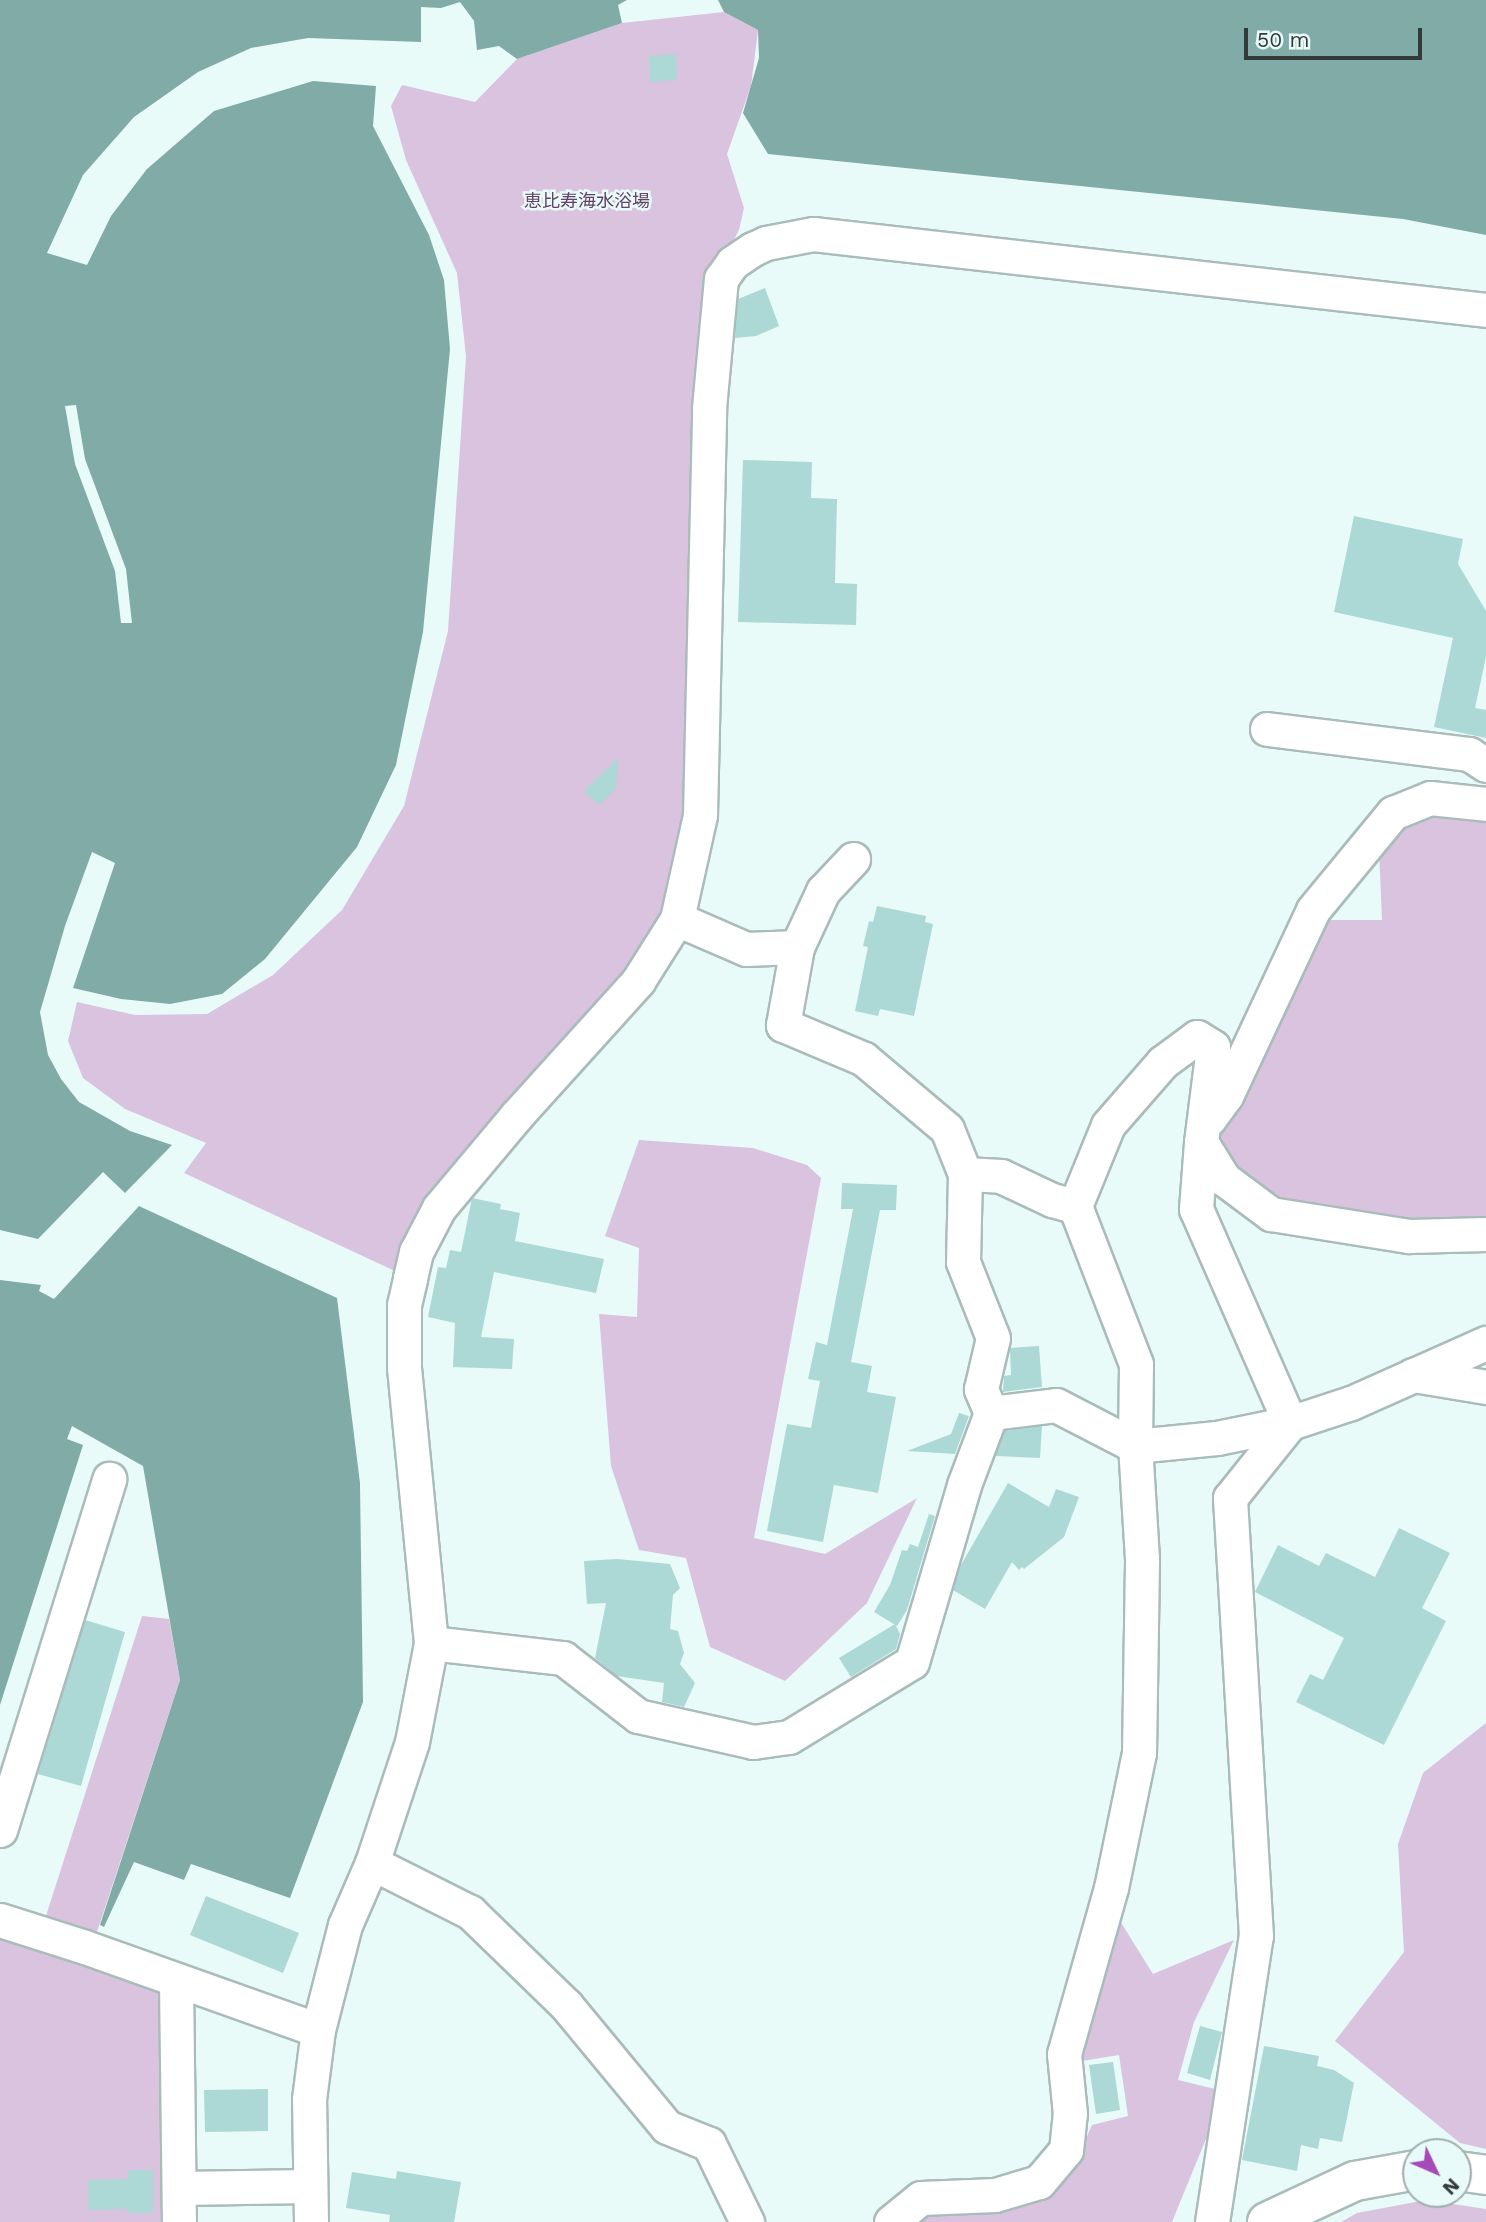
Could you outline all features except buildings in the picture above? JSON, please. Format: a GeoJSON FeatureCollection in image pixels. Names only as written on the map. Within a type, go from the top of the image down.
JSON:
{"type":"FeatureCollection","features":[{"type":"Feature","properties":{"kind":"main road"},"geometry":{"type":"LineString","coordinates":[[1267,2222],[1355,2181],[1402,2173]]}},
{"type":"Feature","properties":{"kind":"street"},"geometry":{"type":"LineString","coordinates":[[311,2222],[309,2099],[318,2030],[345,1925],[372,1863],[412,1742],[431,1643],[404,1367],[404,1305],[416,1252],[439,1208],[516,1115],[638,981],[677,919],[700,815],[709,408],[721,279],[732,262],[766,243],[813,234],[1486,311]]}},
{"type":"Feature","properties":{"kind":"street"},"geometry":{"type":"LineString","coordinates":[[1267,729],[1469,754],[1486,765]]}},
{"type":"Feature","properties":{"kind":"street"},"geometry":{"type":"LineString","coordinates":[[1202,1134],[1226,1096],[1313,910],[1394,813],[1430,798],[1486,804]]}},
{"type":"Feature","properties":{"kind":"street"},"geometry":{"type":"LineString","coordinates":[[431,1643],[564,1658],[638,1716],[753,1742],[789,1737],[912,1662],[964,1485],[991,1413],[981,1389],[993,1338],[963,1262],[965,1174],[947,1129],[864,1059],[783,1024],[797,947],[823,891],[853,859]]}},
{"type":"Feature","properties":{"kind":"street"},"geometry":{"type":"LineString","coordinates":[[677,919],[746,949],[797,947]]}},
{"type":"Feature","properties":{"kind":"street"},"geometry":{"type":"LineString","coordinates":[[891,2222],[921,2198],[995,2195],[1039,2182],[1066,2150],[1070,2114],[1064,2054],[1111,1888],[1139,1753],[1142,1559],[1135,1446],[1136,1364],[1075,1206],[1108,1125],[1163,1062],[1197,1037],[1213,1047],[1196,1209],[1290,1423]]}},
{"type":"Feature","properties":{"kind":"street"},"geometry":{"type":"LineString","coordinates":[[1202,1134],[1224,1179],[1271,1214],[1409,1236],[1486,1234]]}},
{"type":"Feature","properties":{"kind":"street"},"geometry":{"type":"LineString","coordinates":[[965,1174],[1001,1175],[1052,1200],[1075,1206]]}},
{"type":"Feature","properties":{"kind":"street"},"geometry":{"type":"LineString","coordinates":[[991,1413],[1056,1405],[1135,1446],[1217,1438],[1290,1423],[1351,1403],[1486,1343]]}},
{"type":"Feature","properties":{"kind":"street"},"geometry":{"type":"LineString","coordinates":[[1413,1376],[1486,1387]]}},
{"type":"Feature","properties":{"kind":"street"},"geometry":{"type":"LineString","coordinates":[[1212,2222],[1256,1936],[1230,1498],[1290,1423]]}},
{"type":"Feature","properties":{"kind":"street"},"geometry":{"type":"LineString","coordinates":[[0,1830],[109,1479]]}},
{"type":"Feature","properties":{"kind":"street"},"geometry":{"type":"LineString","coordinates":[[372,1863],[470,1912],[566,2005],[667,2127],[709,2144],[747,2222]]}},
{"type":"Feature","properties":{"kind":"street"},"geometry":{"type":"LineString","coordinates":[[0,1920],[318,2030]]}},
{"type":"Feature","properties":{"kind":"street"},"geometry":{"type":"LineString","coordinates":[[176,1980],[179,2222]]}},
{"type":"Feature","properties":{"kind":"street"},"geometry":{"type":"LineString","coordinates":[[179,2188],[310,2186]]}},
{"type":"Feature","properties":{"kind":"green space","name":"恵比寿海水浴場"},"geometry":{"type":"Polygon","coordinates":[[[724,12],[758,30],[751,86],[727,154],[744,208],[739,230],[724,259],[700,815],[677,919],[554,1073],[410,1278],[184,1173],[206,1143],[125,1109],[83,1078],[68,1041],[77,1002],[135,1015],[207,1014],[273,975],[342,910],[404,806],[448,631],[466,356],[457,273],[406,160],[391,106],[402,85],[475,102],[517,59],[622,23],[724,12]]]}},
{"type":"Feature","properties":{"kind":"green space"},"geometry":{"type":"Polygon","coordinates":[[[1437,810],[1486,813],[1486,1222],[1410,1224],[1279,1206],[1229,1167],[1220,1135],[1322,920],[1382,920],[1379,850],[1400,823],[1437,810]]]}},
{"type":"Feature","properties":{"kind":"green space"},"geometry":{"type":"Polygon","coordinates":[[[639,1140],[753,1148],[807,1165],[821,1178],[754,1538],[825,1554],[917,1498],[867,1603],[785,1681],[710,1647],[686,1558],[639,1550],[611,1466],[599,1314],[637,1317],[639,1248],[605,1236],[639,1140]]]}},
{"type":"Feature","properties":{"kind":"green space"},"geometry":{"type":"Polygon","coordinates":[[[142,1616],[169,1619],[180,1680],[96,1935],[45,1919],[142,1616]]]}},
{"type":"Feature","properties":{"kind":"green space"},"geometry":{"type":"Polygon","coordinates":[[[1486,1723],[1486,2149],[1472,2146],[1472,2138],[1454,2138],[1335,2041],[1404,1952],[1398,1844],[1423,1773],[1486,1723]]]}},
{"type":"Feature","properties":{"kind":"green space"},"geometry":{"type":"Polygon","coordinates":[[[0,1920],[176,1980],[179,2222],[0,2222],[0,1920]]]}},
{"type":"Feature","properties":{"kind":"green space"},"geometry":{"type":"Polygon","coordinates":[[[1120,1921],[1153,1974],[1234,1940],[1194,2022],[1178,2080],[1215,2089],[1208,2134],[1172,2222],[911,2222],[928,2208],[1044,2196],[1070,2174],[1092,2125],[1128,2116],[1119,2055],[1082,2061],[1120,1921]]]}},
{"type":"Feature","properties":{"kind":"green space"},"geometry":{"type":"Polygon","coordinates":[[[1402,2205],[1402,2208],[1472,2207],[1486,2209],[1486,2222],[1341,2222],[1357,2213],[1402,2205]]]}},
{"type":"Feature","properties":{"kind":"water"},"geometry":{"type":"Polygon","coordinates":[[[0,0],[627,0],[618,5],[622,23],[517,59],[499,46],[477,50],[474,21],[460,2],[441,8],[421,7],[421,42],[308,38],[251,48],[198,72],[134,117],[83,175],[47,253],[87,265],[111,216],[147,169],[214,111],[313,81],[376,86],[373,126],[429,235],[444,280],[450,349],[423,632],[396,765],[357,847],[265,959],[222,994],[170,1004],[121,999],[73,988],[115,863],[92,852],[65,926],[40,1012],[48,1055],[61,1079],[79,1102],[130,1131],[172,1145],[125,1193],[103,1172],[38,1239],[0,1230],[0,0]]]}},
{"type":"Feature","properties":{"kind":"water"},"geometry":{"type":"Polygon","coordinates":[[[718,0],[1486,0],[1486,235],[1403,219],[768,154],[743,113],[759,58],[758,30],[724,12],[718,0]]]}},
{"type":"Feature","properties":{"kind":"water"},"geometry":{"type":"Polygon","coordinates":[[[139,1206],[337,1298],[360,1483],[363,1702],[290,1898],[191,1864],[184,1880],[134,1862],[104,1927],[100,1925],[180,1680],[143,1466],[72,1426],[67,1439],[83,1445],[0,1705],[0,1280],[41,1285],[39,1291],[54,1299],[139,1206]]]}},
{"type":"Feature","properties":{"kind":"pier"},"geometry":{"type":"Polygon","coordinates":[[[76,405],[85,459],[126,569],[132,623],[121,623],[115,571],[75,464],[65,406],[76,405]]]}}]}
